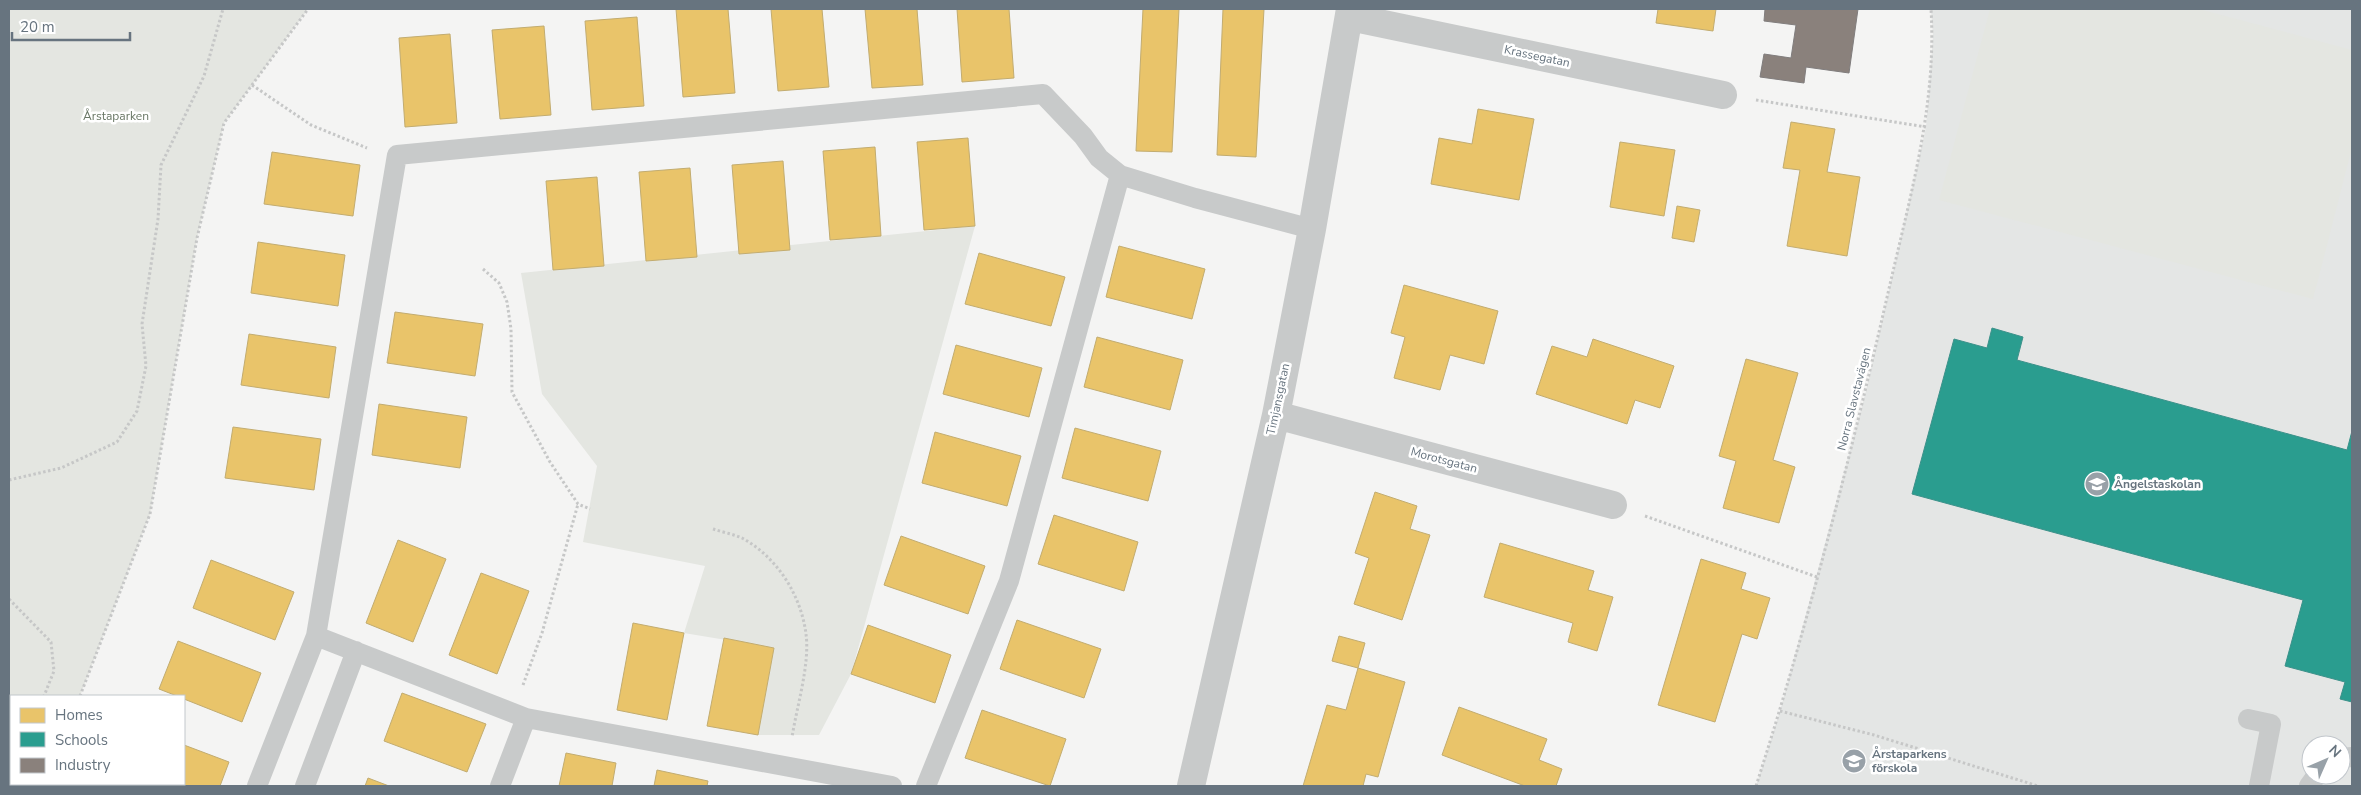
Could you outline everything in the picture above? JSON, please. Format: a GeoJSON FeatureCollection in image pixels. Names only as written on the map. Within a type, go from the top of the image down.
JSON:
{"type":"FeatureCollection","features":[{"type":"Feature","properties":{"kind":"street","name":"Krassegatan"},"geometry":{"type":"LineString","coordinates":[[1350,13],[1723,95]]}},
{"type":"Feature","properties":{"kind":"street","name":"Timjansgatan"},"geometry":{"type":"LineString","coordinates":[[1191,786],[1276,415],[1312,229],[1350,13]]}},
{"type":"Feature","properties":{"kind":"street","name":"Morotsgatan"},"geometry":{"type":"LineString","coordinates":[[1276,415],[1613,505]]}},
{"type":"Feature","properties":{"kind":"lane"},"geometry":{"type":"LineString","coordinates":[[257,786],[316,636],[397,155],[1043,94],[1083,136],[1099,158],[1120,175],[1195,198],[1312,229]]}},
{"type":"Feature","properties":{"kind":"lane"},"geometry":{"type":"LineString","coordinates":[[926,786],[1009,581],[1120,175]]}},
{"type":"Feature","properties":{"kind":"lane"},"geometry":{"type":"LineString","coordinates":[[316,636],[521,716],[892,786]]}},
{"type":"Feature","properties":{"kind":"lane"},"geometry":{"type":"LineString","coordinates":[[305,786],[356,651]]}},
{"type":"Feature","properties":{"kind":"lane"},"geometry":{"type":"LineString","coordinates":[[500,786],[521,716]]}},
{"type":"Feature","properties":{"kind":"lane"},"geometry":{"type":"LineString","coordinates":[[2248,719],[2272,724],[2259,786]]}},
{"type":"Feature","properties":{"kind":"path"},"geometry":{"type":"LineString","coordinates":[[9,480],[61,468],[117,442],[137,411],[146,366],[142,324],[158,219],[161,165],[204,76],[223,9]]}},
{"type":"Feature","properties":{"kind":"path"},"geometry":{"type":"LineString","coordinates":[[80,695],[150,514],[197,238],[224,123],[308,9]]}},
{"type":"Feature","properties":{"kind":"path","name":"Norra Slavstavägen"},"geometry":{"type":"LineString","coordinates":[[1756,786],[1780,711],[1866,391],[1926,127],[1933,36],[1931,9]]}},
{"type":"Feature","properties":{"kind":"path"},"geometry":{"type":"LineString","coordinates":[[252,85],[311,125],[370,149],[397,155]]}},
{"type":"Feature","properties":{"kind":"path"},"geometry":{"type":"LineString","coordinates":[[1723,95],[1926,127]]}},
{"type":"Feature","properties":{"kind":"path"},"geometry":{"type":"LineString","coordinates":[[483,269],[499,283],[507,302],[511,329],[512,392],[550,462],[578,504],[590,509]]}},
{"type":"Feature","properties":{"kind":"path"},"geometry":{"type":"LineString","coordinates":[[521,716],[529,668],[542,633],[578,504]]}},
{"type":"Feature","properties":{"kind":"path"},"geometry":{"type":"LineString","coordinates":[[1613,505],[1817,577]]}},
{"type":"Feature","properties":{"kind":"path"},"geometry":{"type":"LineString","coordinates":[[713,528],[742,538],[775,563],[799,602],[806,635],[804,667],[787,767]]}},
{"type":"Feature","properties":{"kind":"path"},"geometry":{"type":"LineString","coordinates":[[9,599],[50,642],[54,671],[44,695]]}},
{"type":"Feature","properties":{"kind":"path"},"geometry":{"type":"LineString","coordinates":[[1780,711],[1874,735],[2038,786]]}},
{"type":"Feature","properties":{"kind":"shaded area","name":"Ångelstaskolan"},"geometry":{"type":"Polygon","coordinates":[[[1931,9],[2352,9],[2352,786],[1756,786],[1780,711],[1866,391],[1926,127],[1933,36],[1931,9]]]}},
{"type":"Feature","properties":{"kind":"green space","name":"Årstaparken"},"geometry":{"type":"Polygon","coordinates":[[[9,9],[308,9],[224,123],[197,238],[150,514],[80,695],[10,695],[10,785],[46,785],[9,786],[9,9]]]}},
{"type":"Feature","properties":{"kind":"green space"},"geometry":{"type":"Polygon","coordinates":[[[1990,9],[2199,9],[2352,50],[2352,148],[2313,299],[1939,200],[1990,9]]]}},
{"type":"Feature","properties":{"kind":"green space"},"geometry":{"type":"Polygon","coordinates":[[[975,226],[851,674],[819,735],[758,735],[774,648],[684,633],[705,566],[583,542],[597,466],[542,394],[521,273],[975,226]]]}},
{"type":"Feature","properties":{"kind":"building: Homes"},"geometry":{"type":"Polygon","coordinates":[[[676,9],[728,9],[735,93],[683,97],[676,9]]]}},
{"type":"Feature","properties":{"kind":"building: Homes"},"geometry":{"type":"Polygon","coordinates":[[[771,9],[822,9],[829,87],[778,91],[771,9]]]}},
{"type":"Feature","properties":{"kind":"building: Homes"},"geometry":{"type":"Polygon","coordinates":[[[865,9],[917,9],[923,85],[872,88],[865,9]]]}},
{"type":"Feature","properties":{"kind":"building: Homes"},"geometry":{"type":"Polygon","coordinates":[[[957,9],[1009,9],[1014,78],[962,82],[957,9]]]}},
{"type":"Feature","properties":{"kind":"building: Homes"},"geometry":{"type":"Polygon","coordinates":[[[1143,9],[1179,9],[1172,152],[1136,151],[1143,9]]]}},
{"type":"Feature","properties":{"kind":"building: Homes"},"geometry":{"type":"Polygon","coordinates":[[[1223,9],[1264,9],[1256,157],[1217,155],[1223,9]]]}},
{"type":"Feature","properties":{"kind":"building: Homes"},"geometry":{"type":"Polygon","coordinates":[[[1658,9],[1716,9],[1713,31],[1656,23],[1658,9]]]}},
{"type":"Feature","properties":{"kind":"building: Homes"},"geometry":{"type":"Polygon","coordinates":[[[637,17],[644,106],[592,110],[585,21],[637,17]]]}},
{"type":"Feature","properties":{"kind":"building: Homes"},"geometry":{"type":"Polygon","coordinates":[[[544,26],[551,115],[500,119],[492,30],[544,26]]]}},
{"type":"Feature","properties":{"kind":"building: Homes"},"geometry":{"type":"Polygon","coordinates":[[[450,34],[457,123],[405,127],[399,38],[450,34]]]}},
{"type":"Feature","properties":{"kind":"building: Homes"},"geometry":{"type":"Polygon","coordinates":[[[1478,109],[1534,119],[1519,200],[1431,184],[1439,138],[1472,144],[1478,109]]]}},
{"type":"Feature","properties":{"kind":"building: Homes"},"geometry":{"type":"Polygon","coordinates":[[[1791,122],[1835,129],[1827,172],[1860,177],[1847,256],[1787,246],[1800,170],[1783,168],[1791,122]]]}},
{"type":"Feature","properties":{"kind":"building: Homes"},"geometry":{"type":"Polygon","coordinates":[[[968,138],[975,226],[924,230],[917,142],[968,138]]]}},
{"type":"Feature","properties":{"kind":"building: Homes"},"geometry":{"type":"Polygon","coordinates":[[[1620,142],[1675,150],[1664,216],[1610,207],[1620,142]]]}},
{"type":"Feature","properties":{"kind":"building: Homes"},"geometry":{"type":"Polygon","coordinates":[[[875,147],[881,236],[830,240],[823,151],[875,147]]]}},
{"type":"Feature","properties":{"kind":"building: Homes"},"geometry":{"type":"Polygon","coordinates":[[[272,152],[360,165],[353,216],[264,204],[272,152]]]}},
{"type":"Feature","properties":{"kind":"building: Homes"},"geometry":{"type":"Polygon","coordinates":[[[783,161],[790,250],[739,254],[732,165],[783,161]]]}},
{"type":"Feature","properties":{"kind":"building: Homes"},"geometry":{"type":"Polygon","coordinates":[[[690,168],[697,257],[646,261],[639,172],[690,168]]]}},
{"type":"Feature","properties":{"kind":"building: Homes"},"geometry":{"type":"Polygon","coordinates":[[[597,177],[604,266],[553,270],[546,181],[597,177]]]}},
{"type":"Feature","properties":{"kind":"building: Homes"},"geometry":{"type":"Polygon","coordinates":[[[1677,206],[1700,210],[1694,242],[1672,238],[1677,206]]]}},
{"type":"Feature","properties":{"kind":"building: Homes"},"geometry":{"type":"Polygon","coordinates":[[[258,242],[345,255],[338,306],[251,293],[258,242]]]}},
{"type":"Feature","properties":{"kind":"building: Homes"},"geometry":{"type":"Polygon","coordinates":[[[1119,246],[1205,269],[1192,319],[1106,297],[1119,246]]]}},
{"type":"Feature","properties":{"kind":"building: Homes"},"geometry":{"type":"Polygon","coordinates":[[[979,253],[1065,277],[1051,326],[965,304],[979,253]]]}},
{"type":"Feature","properties":{"kind":"building: Homes"},"geometry":{"type":"Polygon","coordinates":[[[1404,285],[1498,311],[1484,364],[1450,355],[1440,390],[1394,378],[1405,337],[1391,333],[1404,285]]]}},
{"type":"Feature","properties":{"kind":"building: Homes"},"geometry":{"type":"Polygon","coordinates":[[[395,312],[483,324],[475,376],[387,363],[395,312]]]}},
{"type":"Feature","properties":{"kind":"building: Homes"},"geometry":{"type":"Polygon","coordinates":[[[249,334],[336,347],[329,398],[241,385],[249,334]]]}},
{"type":"Feature","properties":{"kind":"building: Homes"},"geometry":{"type":"Polygon","coordinates":[[[1097,337],[1183,360],[1170,410],[1084,387],[1097,337]]]}},
{"type":"Feature","properties":{"kind":"building: Homes"},"geometry":{"type":"Polygon","coordinates":[[[1593,339],[1674,366],[1660,408],[1635,400],[1627,424],[1536,394],[1552,346],[1587,357],[1593,339]]]}},
{"type":"Feature","properties":{"kind":"building: Homes"},"geometry":{"type":"Polygon","coordinates":[[[956,345],[1042,368],[1029,417],[943,394],[956,345]]]}},
{"type":"Feature","properties":{"kind":"building: Homes"},"geometry":{"type":"Polygon","coordinates":[[[1746,359],[1798,373],[1773,460],[1795,467],[1779,523],[1723,508],[1736,461],[1719,456],[1746,359]]]}},
{"type":"Feature","properties":{"kind":"building: Homes"},"geometry":{"type":"Polygon","coordinates":[[[379,404],[467,417],[460,468],[372,455],[379,404]]]}},
{"type":"Feature","properties":{"kind":"building: Homes"},"geometry":{"type":"Polygon","coordinates":[[[233,427],[321,439],[314,490],[225,478],[233,427]]]}},
{"type":"Feature","properties":{"kind":"building: Homes"},"geometry":{"type":"Polygon","coordinates":[[[1075,428],[1161,451],[1148,501],[1062,478],[1075,428]]]}},
{"type":"Feature","properties":{"kind":"building: Homes"},"geometry":{"type":"Polygon","coordinates":[[[935,432],[1021,456],[1007,506],[922,483],[935,432]]]}},
{"type":"Feature","properties":{"kind":"building: Homes"},"geometry":{"type":"Polygon","coordinates":[[[1375,492],[1417,506],[1410,529],[1430,535],[1402,620],[1354,604],[1369,558],[1355,553],[1375,492]]]}},
{"type":"Feature","properties":{"kind":"building: Homes"},"geometry":{"type":"Polygon","coordinates":[[[1054,515],[1138,542],[1124,591],[1038,564],[1054,515]]]}},
{"type":"Feature","properties":{"kind":"building: Homes"},"geometry":{"type":"Polygon","coordinates":[[[901,536],[985,566],[968,614],[884,585],[901,536]]]}},
{"type":"Feature","properties":{"kind":"building: Homes"},"geometry":{"type":"Polygon","coordinates":[[[398,540],[446,559],[413,642],[366,623],[398,540]]]}},
{"type":"Feature","properties":{"kind":"building: Homes"},"geometry":{"type":"Polygon","coordinates":[[[1500,543],[1594,571],[1588,590],[1613,597],[1597,651],[1568,642],[1573,623],[1484,597],[1500,543]]]}},
{"type":"Feature","properties":{"kind":"building: Homes"},"geometry":{"type":"Polygon","coordinates":[[[1701,559],[1746,573],[1741,589],[1770,598],[1757,639],[1742,634],[1715,722],[1658,705],[1701,559]]]}},
{"type":"Feature","properties":{"kind":"building: Homes"},"geometry":{"type":"Polygon","coordinates":[[[211,560],[294,592],[275,640],[193,608],[211,560]]]}},
{"type":"Feature","properties":{"kind":"building: Homes"},"geometry":{"type":"Polygon","coordinates":[[[481,573],[529,591],[497,674],[449,655],[481,573]]]}},
{"type":"Feature","properties":{"kind":"building: Homes"},"geometry":{"type":"Polygon","coordinates":[[[1017,620],[1101,649],[1084,698],[1000,669],[1017,620]]]}},
{"type":"Feature","properties":{"kind":"building: Homes"},"geometry":{"type":"Polygon","coordinates":[[[633,623],[684,633],[667,720],[617,710],[633,623]]]}},
{"type":"Feature","properties":{"kind":"building: Homes"},"geometry":{"type":"Polygon","coordinates":[[[868,625],[951,655],[935,703],[851,674],[868,625]]]}},
{"type":"Feature","properties":{"kind":"building: Homes"},"geometry":{"type":"Polygon","coordinates":[[[1339,636],[1365,643],[1358,668],[1332,661],[1339,636]]]}},
{"type":"Feature","properties":{"kind":"building: Homes"},"geometry":{"type":"Polygon","coordinates":[[[724,638],[774,648],[758,735],[707,726],[724,638]]]}},
{"type":"Feature","properties":{"kind":"building: Homes"},"geometry":{"type":"Polygon","coordinates":[[[178,641],[261,673],[242,722],[185,699],[185,695],[174,695],[159,689],[178,641]]]}},
{"type":"Feature","properties":{"kind":"building: Homes"},"geometry":{"type":"Polygon","coordinates":[[[1358,668],[1405,682],[1378,777],[1366,774],[1363,786],[1303,786],[1327,705],[1346,710],[1358,668]]]}},
{"type":"Feature","properties":{"kind":"building: Homes"},"geometry":{"type":"Polygon","coordinates":[[[402,693],[486,724],[467,772],[384,741],[402,693]]]}},
{"type":"Feature","properties":{"kind":"building: Homes"},"geometry":{"type":"Polygon","coordinates":[[[1459,707],[1547,739],[1539,760],[1562,769],[1556,786],[1525,786],[1442,755],[1459,707]]]}},
{"type":"Feature","properties":{"kind":"building: Homes"},"geometry":{"type":"Polygon","coordinates":[[[982,710],[1066,739],[1050,786],[965,758],[982,710]]]}},
{"type":"Feature","properties":{"kind":"building: Homes"},"geometry":{"type":"Polygon","coordinates":[[[185,745],[229,762],[220,786],[144,785],[185,785],[185,745]]]}},
{"type":"Feature","properties":{"kind":"building: Homes"},"geometry":{"type":"Polygon","coordinates":[[[566,753],[616,763],[612,786],[559,786],[566,753]]]}},
{"type":"Feature","properties":{"kind":"building: Homes"},"geometry":{"type":"Polygon","coordinates":[[[657,770],[708,781],[707,786],[654,786],[657,770]]]}},
{"type":"Feature","properties":{"kind":"building: Homes"},"geometry":{"type":"Polygon","coordinates":[[[368,778],[389,786],[365,786],[368,778]]]}},
{"type":"Feature","properties":{"kind":"building: Schools"},"geometry":{"type":"Polygon","coordinates":[[[1992,328],[2023,337],[2017,360],[2347,450],[2352,431],[2352,702],[2340,699],[2345,682],[2285,666],[2303,600],[1912,494],[1954,339],[1987,348],[1992,328]]]}},
{"type":"Feature","properties":{"kind":"building: Industry"},"geometry":{"type":"Polygon","coordinates":[[[1765,9],[1858,9],[1849,73],[1806,67],[1804,83],[1760,77],[1764,54],[1791,58],[1796,25],[1764,21],[1765,9]]]}},
{"type":"Feature","properties":{"kind":"place","name":"Ångelstaskolan"},"geometry":{"type":"Point","coordinates":[2097,484]}},
{"type":"Feature","properties":{"kind":"place","name":"Årstaparkens förskola"},"geometry":{"type":"Point","coordinates":[1854,761]}}]}
